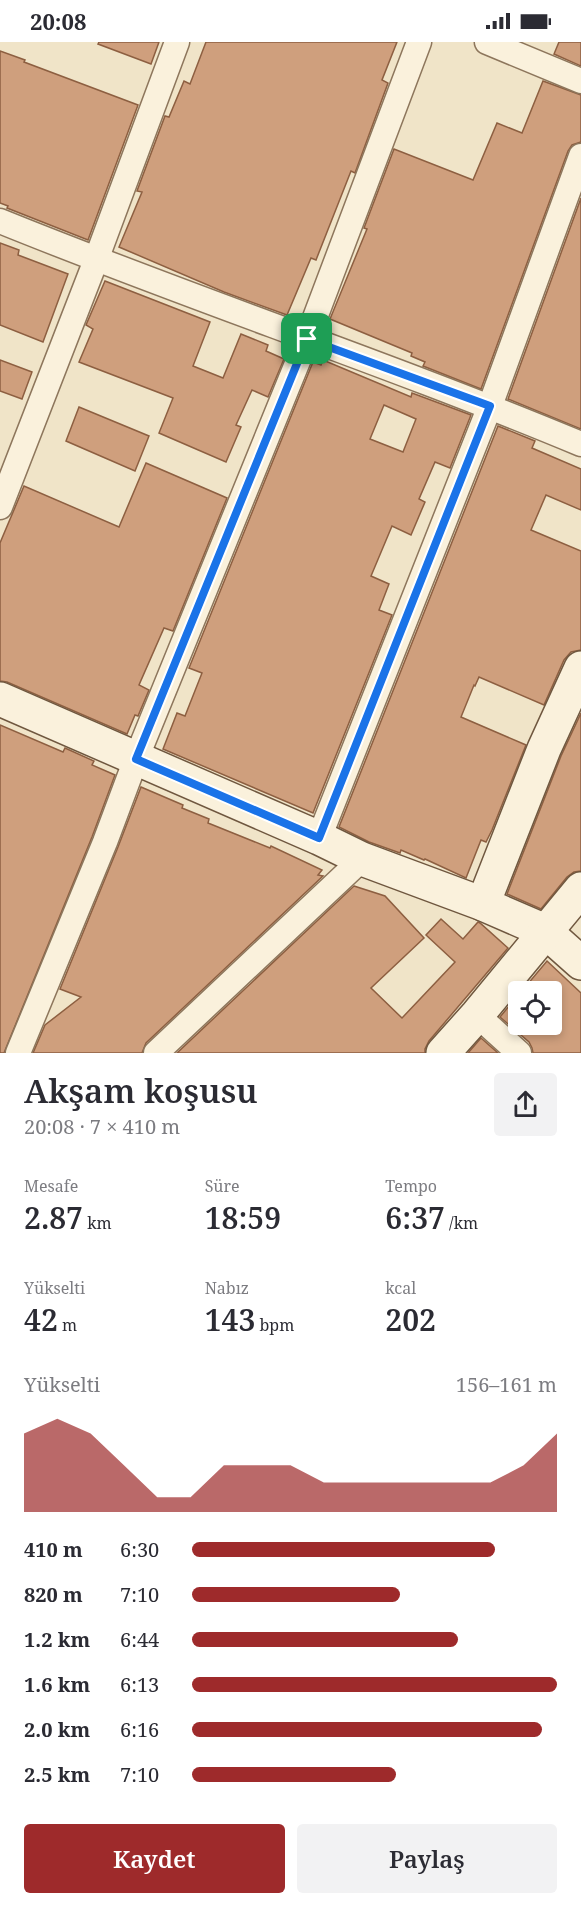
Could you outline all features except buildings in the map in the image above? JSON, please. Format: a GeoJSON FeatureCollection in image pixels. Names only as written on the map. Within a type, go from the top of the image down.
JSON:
{"type":"FeatureCollection","features":[{"type":"Feature","properties":{"kind":"street"},"geometry":{"type":"LineString","coordinates":[[0,507],[96,260],[177,42]]}},
{"type":"Feature","properties":{"kind":"street"},"geometry":{"type":"LineString","coordinates":[[18,1053],[307,339],[419,42]]}},
{"type":"Feature","properties":{"kind":"street"},"geometry":{"type":"LineString","coordinates":[[487,42],[581,81]]}},
{"type":"Feature","properties":{"kind":"street"},"geometry":{"type":"LineString","coordinates":[[319,838],[490,406],[581,156]]}},
{"type":"Feature","properties":{"kind":"street"},"geometry":{"type":"LineString","coordinates":[[0,221],[96,260],[490,406],[581,444]]}},
{"type":"Feature","properties":{"kind":"street"},"geometry":{"type":"LineString","coordinates":[[483,904],[544,749],[581,668]]}},
{"type":"Feature","properties":{"kind":"street"},"geometry":{"type":"LineString","coordinates":[[0,699],[319,838],[362,859],[483,904],[545,931],[581,963]]}},
{"type":"Feature","properties":{"kind":"street"},"geometry":{"type":"LineString","coordinates":[[156,1053],[362,859]]}},
{"type":"Feature","properties":{"kind":"street"},"geometry":{"type":"LineString","coordinates":[[443,1053],[581,889]]}},
{"type":"Feature","properties":{"kind":"street"},"geometry":{"type":"LineString","coordinates":[[477,1015],[519,1053]]}},
{"type":"Feature","properties":{"kind":"route"},"geometry":{"type":"LineString","coordinates":[[307,339],[490,406],[319,838],[136,759],[307,339]]}}]}
